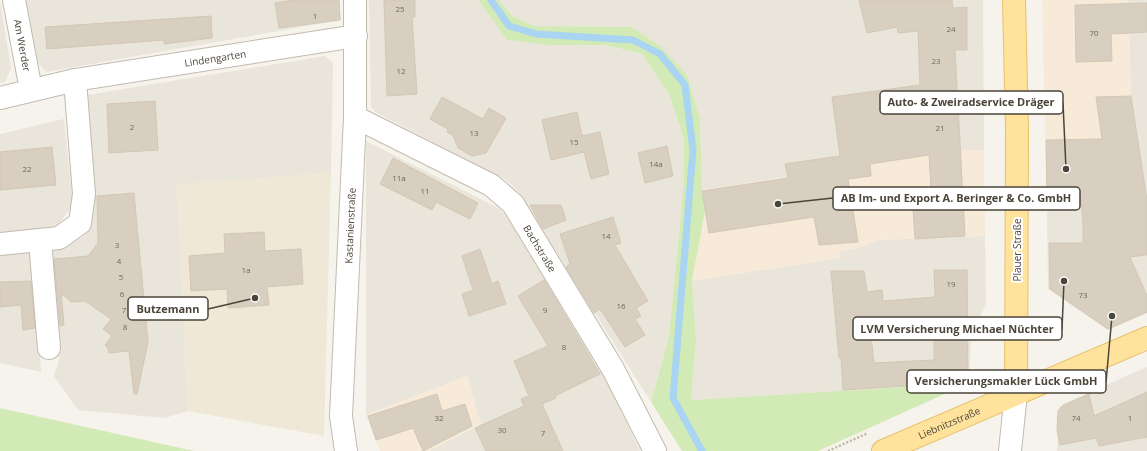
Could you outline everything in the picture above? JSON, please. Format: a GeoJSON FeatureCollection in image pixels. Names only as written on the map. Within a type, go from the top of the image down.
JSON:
{"type":"FeatureCollection","features":[{"type":"Feature","properties":{"kind":"main road","name":"Plauer Straße"},"geometry":{"type":"LineString","coordinates":[[1014,0],[1017,130],[1016,393]]}},
{"type":"Feature","properties":{"kind":"main road","name":"Liebnitzstraße"},"geometry":{"type":"LineString","coordinates":[[883,451],[1147,338]]}},
{"type":"Feature","properties":{"kind":"street","name":"Am Werder"},"geometry":{"type":"LineString","coordinates":[[14,0],[31,90]]}},
{"type":"Feature","properties":{"kind":"street","name":"Kastanienstraße"},"geometry":{"type":"LineString","coordinates":[[346,451],[341,416],[355,117],[355,0]]}},
{"type":"Feature","properties":{"kind":"street","name":"Lindengarten"},"geometry":{"type":"LineString","coordinates":[[0,98],[75,80],[356,36]]}},
{"type":"Feature","properties":{"kind":"street"},"geometry":{"type":"LineString","coordinates":[[0,244],[59,238],[80,223],[84,194],[75,80]]}},
{"type":"Feature","properties":{"kind":"street","name":"Bachstraße"},"geometry":{"type":"LineString","coordinates":[[355,117],[491,185],[513,204],[613,370],[655,451]]}},
{"type":"Feature","properties":{"kind":"street"},"geometry":{"type":"LineString","coordinates":[[40,240],[49,348]]}},
{"type":"Feature","properties":{"kind":"street","name":"Plauer Straße"},"geometry":{"type":"LineString","coordinates":[[1010,451],[1016,393]]}},
{"type":"Feature","properties":{"kind":"shaded area"},"geometry":{"type":"Polygon","coordinates":[[[24,0],[339,0],[341,20],[46,72],[34,58],[24,0]]]}},
{"type":"Feature","properties":{"kind":"shaded area"},"geometry":{"type":"Polygon","coordinates":[[[369,0],[478,0],[507,40],[549,45],[605,45],[642,54],[669,94],[684,139],[684,181],[669,337],[651,402],[517,190],[506,180],[377,113],[371,107],[369,0]]]}},
{"type":"Feature","properties":{"kind":"shaded area"},"geometry":{"type":"Polygon","coordinates":[[[499,0],[983,0],[984,150],[961,150],[702,190],[700,119],[687,75],[632,27],[534,26],[512,16],[499,0]]]}},
{"type":"Feature","properties":{"kind":"shaded area"},"geometry":{"type":"Polygon","coordinates":[[[1042,0],[1128,0],[1131,97],[1146,194],[1127,198],[1129,207],[1047,210],[1042,0]]]}},
{"type":"Feature","properties":{"kind":"shaded area"},"geometry":{"type":"Polygon","coordinates":[[[1128,0],[1147,0],[1147,313],[1108,330],[1048,289],[1047,210],[1128,208],[1131,97],[1128,0]]]}},
{"type":"Feature","properties":{"kind":"shaded area"},"geometry":{"type":"Polygon","coordinates":[[[0,1],[11,68],[5,82],[0,83],[0,1]]]}},
{"type":"Feature","properties":{"kind":"shaded area"},"geometry":{"type":"Polygon","coordinates":[[[325,56],[333,63],[331,173],[177,185],[188,411],[165,418],[78,410],[54,376],[59,361],[50,254],[53,250],[68,246],[84,236],[93,213],[87,95],[325,56]]]}},
{"type":"Feature","properties":{"kind":"shaded area"},"geometry":{"type":"Polygon","coordinates":[[[64,119],[73,204],[57,227],[0,233],[0,134],[64,119]]]}},
{"type":"Feature","properties":{"kind":"shaded area"},"geometry":{"type":"Polygon","coordinates":[[[366,141],[498,208],[505,214],[605,377],[640,451],[429,451],[481,424],[467,376],[366,415],[366,141]]]}},
{"type":"Feature","properties":{"kind":"shaded area"},"geometry":{"type":"Polygon","coordinates":[[[961,150],[984,150],[985,236],[878,240],[859,248],[840,251],[840,258],[692,281],[705,211],[702,190],[961,150]]]}},
{"type":"Feature","properties":{"kind":"shaded area"},"geometry":{"type":"Polygon","coordinates":[[[331,173],[324,436],[188,411],[177,184],[331,173]]]}},
{"type":"Feature","properties":{"kind":"shaded area"},"geometry":{"type":"Polygon","coordinates":[[[985,236],[986,303],[971,337],[969,383],[691,400],[696,340],[692,281],[840,258],[839,251],[859,248],[878,240],[985,236]]]}},
{"type":"Feature","properties":{"kind":"shaded area"},"geometry":{"type":"Polygon","coordinates":[[[32,248],[41,372],[0,363],[0,252],[32,248]]]}},
{"type":"Feature","properties":{"kind":"shaded area"},"geometry":{"type":"Polygon","coordinates":[[[1147,367],[1147,451],[1057,451],[1059,416],[1063,404],[1147,367]]]}},
{"type":"Feature","properties":{"kind":"shaded area"},"geometry":{"type":"Polygon","coordinates":[[[467,376],[481,424],[429,451],[380,451],[366,415],[467,376]]]}},
{"type":"Feature","properties":{"kind":"green space"},"geometry":{"type":"Polygon","coordinates":[[[478,0],[499,0],[512,16],[534,26],[632,27],[661,47],[687,75],[700,119],[702,190],[705,211],[692,281],[696,340],[691,400],[969,383],[818,451],[682,451],[651,402],[669,337],[684,181],[684,139],[669,94],[642,54],[605,45],[548,45],[507,40],[478,0]]]}},
{"type":"Feature","properties":{"kind":"green space"},"geometry":{"type":"Polygon","coordinates":[[[0,408],[194,451],[0,451],[0,408]]]}},
{"type":"Feature","properties":{"kind":"building"},"geometry":{"type":"Polygon","coordinates":[[[294,0],[339,0],[340,20],[279,28],[275,3],[294,0]]]}},
{"type":"Feature","properties":{"kind":"building"},"geometry":{"type":"Polygon","coordinates":[[[384,0],[415,0],[415,17],[412,17],[417,94],[387,96],[384,0]]]}},
{"type":"Feature","properties":{"kind":"building"},"geometry":{"type":"Polygon","coordinates":[[[859,0],[952,0],[953,8],[967,7],[967,50],[955,50],[965,236],[915,239],[913,208],[932,207],[929,155],[870,164],[871,176],[848,179],[858,242],[819,245],[814,217],[709,233],[702,191],[788,178],[785,164],[840,156],[832,97],[920,85],[918,31],[898,33],[897,27],[867,33],[859,0]]]}},
{"type":"Feature","properties":{"kind":"building"},"geometry":{"type":"Polygon","coordinates":[[[1147,3],[1147,32],[1111,34],[1112,61],[1076,62],[1075,5],[1147,3]]]}},
{"type":"Feature","properties":{"kind":"building"},"geometry":{"type":"Polygon","coordinates":[[[211,16],[212,38],[164,44],[164,40],[47,49],[45,27],[211,16]]]}},
{"type":"Feature","properties":{"kind":"building"},"geometry":{"type":"Polygon","coordinates":[[[1131,96],[1147,200],[1147,255],[1130,257],[1147,296],[1147,312],[1108,329],[1050,289],[1049,243],[1083,243],[1083,223],[1081,203],[1047,204],[1046,140],[1102,139],[1096,97],[1131,96]]]}},
{"type":"Feature","properties":{"kind":"building"},"geometry":{"type":"Polygon","coordinates":[[[442,97],[483,119],[489,108],[506,118],[486,153],[472,156],[458,148],[453,135],[447,132],[448,129],[430,119],[442,97]]]}},
{"type":"Feature","properties":{"kind":"building"},"geometry":{"type":"Polygon","coordinates":[[[155,101],[158,150],[109,153],[107,104],[155,101]]]}},
{"type":"Feature","properties":{"kind":"building"},"geometry":{"type":"Polygon","coordinates":[[[577,112],[582,136],[600,132],[609,174],[591,179],[584,152],[551,160],[542,120],[577,112]]]}},
{"type":"Feature","properties":{"kind":"building"},"geometry":{"type":"Polygon","coordinates":[[[667,146],[673,176],[645,183],[638,153],[667,146]]]}},
{"type":"Feature","properties":{"kind":"building"},"geometry":{"type":"Polygon","coordinates":[[[52,147],[56,185],[0,190],[0,152],[52,147]]]}},
{"type":"Feature","properties":{"kind":"building"},"geometry":{"type":"Polygon","coordinates":[[[393,158],[478,203],[470,219],[436,202],[432,210],[380,184],[393,158]]]}},
{"type":"Feature","properties":{"kind":"building"},"geometry":{"type":"Polygon","coordinates":[[[134,193],[148,342],[137,394],[134,394],[129,351],[109,353],[108,348],[105,345],[112,336],[103,329],[111,319],[85,301],[71,302],[61,293],[64,325],[60,326],[54,259],[88,256],[98,243],[97,196],[134,193]]]}},
{"type":"Feature","properties":{"kind":"building"},"geometry":{"type":"Polygon","coordinates":[[[530,205],[561,205],[566,220],[543,229],[530,205]]]}},
{"type":"Feature","properties":{"kind":"building"},"geometry":{"type":"Polygon","coordinates":[[[613,217],[621,243],[615,245],[648,301],[636,308],[641,316],[635,319],[645,335],[625,347],[600,309],[594,313],[566,267],[570,264],[560,234],[613,217]]]}},
{"type":"Feature","properties":{"kind":"building"},"geometry":{"type":"Polygon","coordinates":[[[264,232],[265,251],[301,249],[303,284],[267,287],[269,305],[228,308],[227,289],[191,291],[189,256],[225,253],[224,234],[264,232]]]}},
{"type":"Feature","properties":{"kind":"building"},"geometry":{"type":"Polygon","coordinates":[[[480,249],[492,284],[498,281],[506,304],[469,316],[462,294],[473,290],[462,256],[480,249]]]}},
{"type":"Feature","properties":{"kind":"building"},"geometry":{"type":"Polygon","coordinates":[[[934,270],[967,270],[968,382],[843,390],[841,358],[839,358],[831,271],[864,271],[867,292],[882,290],[883,301],[935,297],[934,270]],[[934,323],[870,327],[874,363],[934,360],[934,323]]]}},
{"type":"Feature","properties":{"kind":"building"},"geometry":{"type":"Polygon","coordinates":[[[544,280],[600,374],[542,404],[563,451],[486,451],[475,428],[524,406],[521,399],[529,396],[514,361],[548,346],[518,296],[544,280]]]}},
{"type":"Feature","properties":{"kind":"building"},"geometry":{"type":"Polygon","coordinates":[[[31,281],[35,328],[23,330],[21,305],[0,307],[0,282],[31,281]]]}},
{"type":"Feature","properties":{"kind":"building"},"geometry":{"type":"Polygon","coordinates":[[[1147,392],[1147,437],[1099,446],[1096,438],[1060,445],[1057,430],[1058,411],[1062,406],[1089,394],[1094,416],[1147,392]]]}},
{"type":"Feature","properties":{"kind":"building"},"geometry":{"type":"Polygon","coordinates":[[[437,394],[442,411],[465,404],[472,426],[423,451],[413,428],[376,440],[368,416],[437,394]]]}},
{"type":"Feature","properties":{"kind":"waterway"},"geometry":{"type":"LineString","coordinates":[[491,0],[509,26],[536,34],[633,40],[660,54],[685,85],[693,150],[673,398],[702,451]]}},
{"type":"Feature","properties":{"kind":"place","name":"Auto- & Zweiradservice Dräger"},"geometry":{"type":"Point","coordinates":[1066,169]}},
{"type":"Feature","properties":{"kind":"place","name":"AB Im- und Export A. Beringer & Co. GmbH"},"geometry":{"type":"Point","coordinates":[778,204]}},
{"type":"Feature","properties":{"kind":"place","name":"LVM Versicherung Michael Nüchter"},"geometry":{"type":"Point","coordinates":[1064,281]}},
{"type":"Feature","properties":{"kind":"place","name":"Butzemann"},"geometry":{"type":"Point","coordinates":[255,298]}},
{"type":"Feature","properties":{"kind":"place","name":"Versicherungsmakler Lück GmbH"},"geometry":{"type":"Point","coordinates":[1112,316]}}]}
